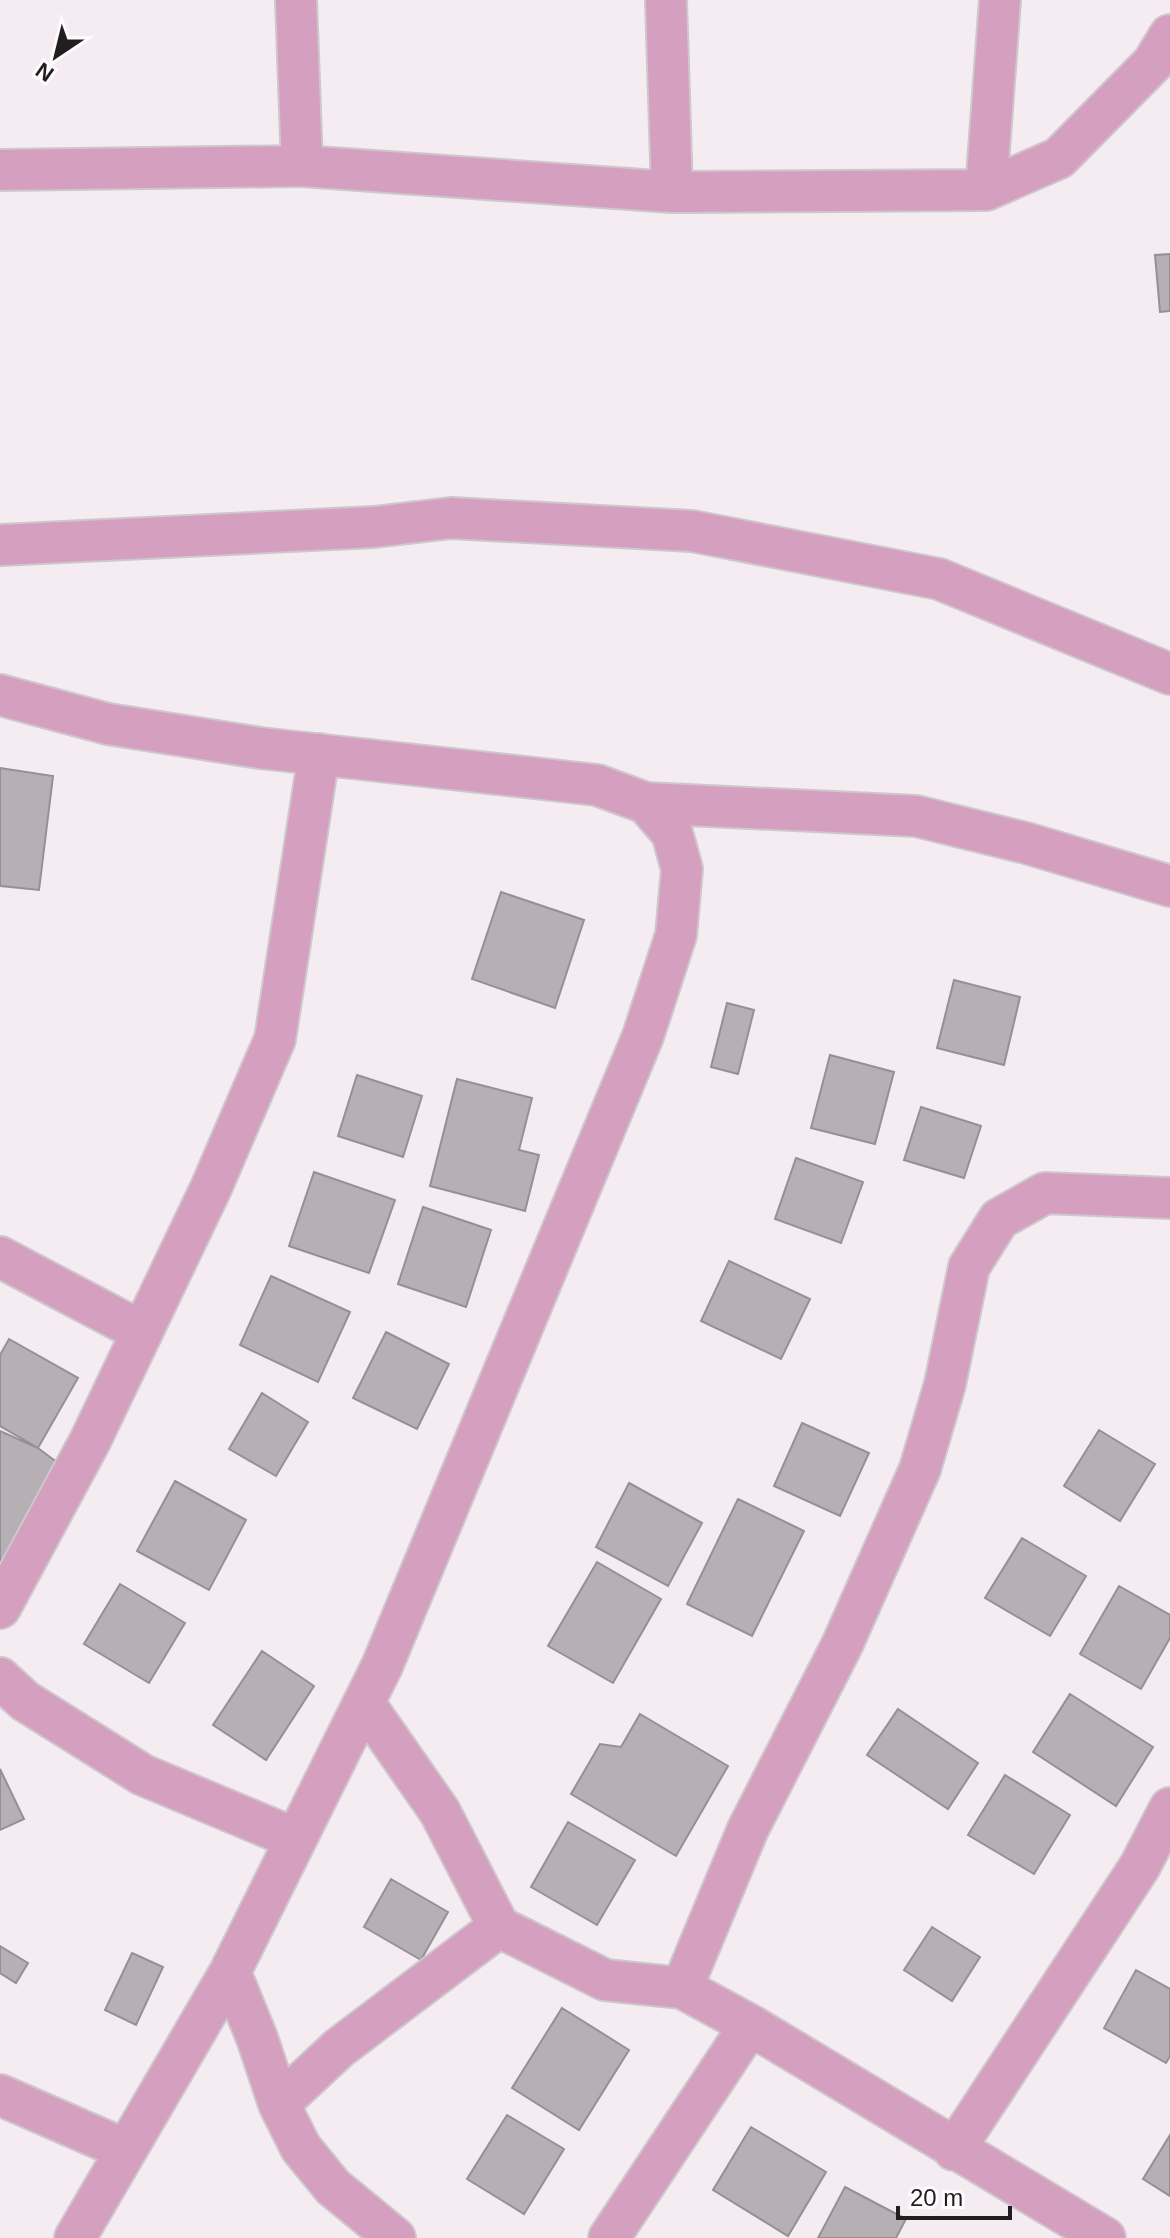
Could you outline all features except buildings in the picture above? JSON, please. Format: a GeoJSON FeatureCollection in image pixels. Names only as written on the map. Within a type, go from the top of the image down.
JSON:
{"type":"FeatureCollection","features":[{"type":"Feature","properties":{"kind":"street"},"geometry":{"type":"LineString","coordinates":[[296,0],[302,166]]}},
{"type":"Feature","properties":{"kind":"street"},"geometry":{"type":"LineString","coordinates":[[666,0],[672,192]]}},
{"type":"Feature","properties":{"kind":"street"},"geometry":{"type":"LineString","coordinates":[[986,190],[1000,0]]}},
{"type":"Feature","properties":{"kind":"street"},"geometry":{"type":"LineString","coordinates":[[0,155],[0,170],[302,166],[672,192],[986,190],[1059,158],[1153,63],[1170,35]]}},
{"type":"Feature","properties":{"kind":"street"},"geometry":{"type":"LineString","coordinates":[[0,545],[374,527],[451,518],[692,531],[939,579],[1170,674]]}},
{"type":"Feature","properties":{"kind":"street"},"geometry":{"type":"LineString","coordinates":[[0,695],[108,724],[319,754],[597,785],[646,803],[916,816],[1026,843],[1170,886]]}},
{"type":"Feature","properties":{"kind":"street"},"geometry":{"type":"LineString","coordinates":[[0,1608],[90,1441],[211,1188],[275,1039],[319,754]]}},
{"type":"Feature","properties":{"kind":"street"},"geometry":{"type":"LineString","coordinates":[[75,2238],[230,1972],[382,1666],[637,1051],[676,935],[682,869],[672,833],[646,803]]}},
{"type":"Feature","properties":{"kind":"street"},"geometry":{"type":"LineString","coordinates":[[682,1988],[748,1829],[842,1645],[920,1469],[945,1384],[969,1267],[999,1219],[1045,1193],[1170,1198]]}},
{"type":"Feature","properties":{"kind":"street"},"geometry":{"type":"LineString","coordinates":[[0,1257],[142,1332]]}},
{"type":"Feature","properties":{"kind":"street"},"geometry":{"type":"LineString","coordinates":[[0,1678],[25,1701],[143,1775],[296,1839]]}},
{"type":"Feature","properties":{"kind":"street"},"geometry":{"type":"LineString","coordinates":[[364,1703],[440,1812],[499,1927],[605,1980],[682,1988],[750,2025],[1105,2238]]}},
{"type":"Feature","properties":{"kind":"street"},"geometry":{"type":"LineString","coordinates":[[954,2150],[1155,1875],[1170,1808]]}},
{"type":"Feature","properties":{"kind":"street"},"geometry":{"type":"LineString","coordinates":[[279,2104],[339,2048],[499,1927]]}},
{"type":"Feature","properties":{"kind":"street"},"geometry":{"type":"LineString","coordinates":[[230,1972],[279,2104],[301,2148],[333,2187],[395,2238]]}},
{"type":"Feature","properties":{"kind":"street"},"geometry":{"type":"LineString","coordinates":[[609,2238],[750,2025]]}},
{"type":"Feature","properties":{"kind":"street"},"geometry":{"type":"LineString","coordinates":[[0,2095],[126,2150]]}}]}
